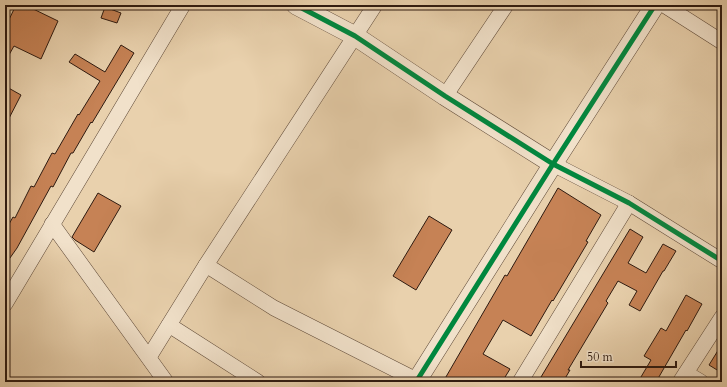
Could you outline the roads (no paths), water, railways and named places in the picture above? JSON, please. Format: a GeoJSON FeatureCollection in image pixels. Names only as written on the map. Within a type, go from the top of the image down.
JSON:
{"type":"FeatureCollection","features":[{"type":"Feature","properties":{"kind":"street"},"geometry":{"type":"LineString","coordinates":[[5,304],[183,5]]}},
{"type":"Feature","properties":{"kind":"street"},"geometry":{"type":"LineString","coordinates":[[296,5],[355,36],[445,96],[553,164],[629,203],[722,261]]}},
{"type":"Feature","properties":{"kind":"street"},"geometry":{"type":"LineString","coordinates":[[149,357],[206,265],[375,5]]}},
{"type":"Feature","properties":{"kind":"street"},"geometry":{"type":"LineString","coordinates":[[445,96],[506,5]]}},
{"type":"Feature","properties":{"kind":"street"},"geometry":{"type":"LineString","coordinates":[[206,265],[274,308],[418,382],[553,164],[655,5]]}},
{"type":"Feature","properties":{"kind":"street"},"geometry":{"type":"LineString","coordinates":[[664,5],[722,42]]}},
{"type":"Feature","properties":{"kind":"street"},"geometry":{"type":"LineString","coordinates":[[520,382],[629,203]]}},
{"type":"Feature","properties":{"kind":"street"},"geometry":{"type":"LineString","coordinates":[[52,224],[166,382]]}},
{"type":"Feature","properties":{"kind":"street"},"geometry":{"type":"LineString","coordinates":[[701,382],[683,377],[722,317]]}},
{"type":"Feature","properties":{"kind":"street"},"geometry":{"type":"LineString","coordinates":[[169,325],[258,382]]}}]}
